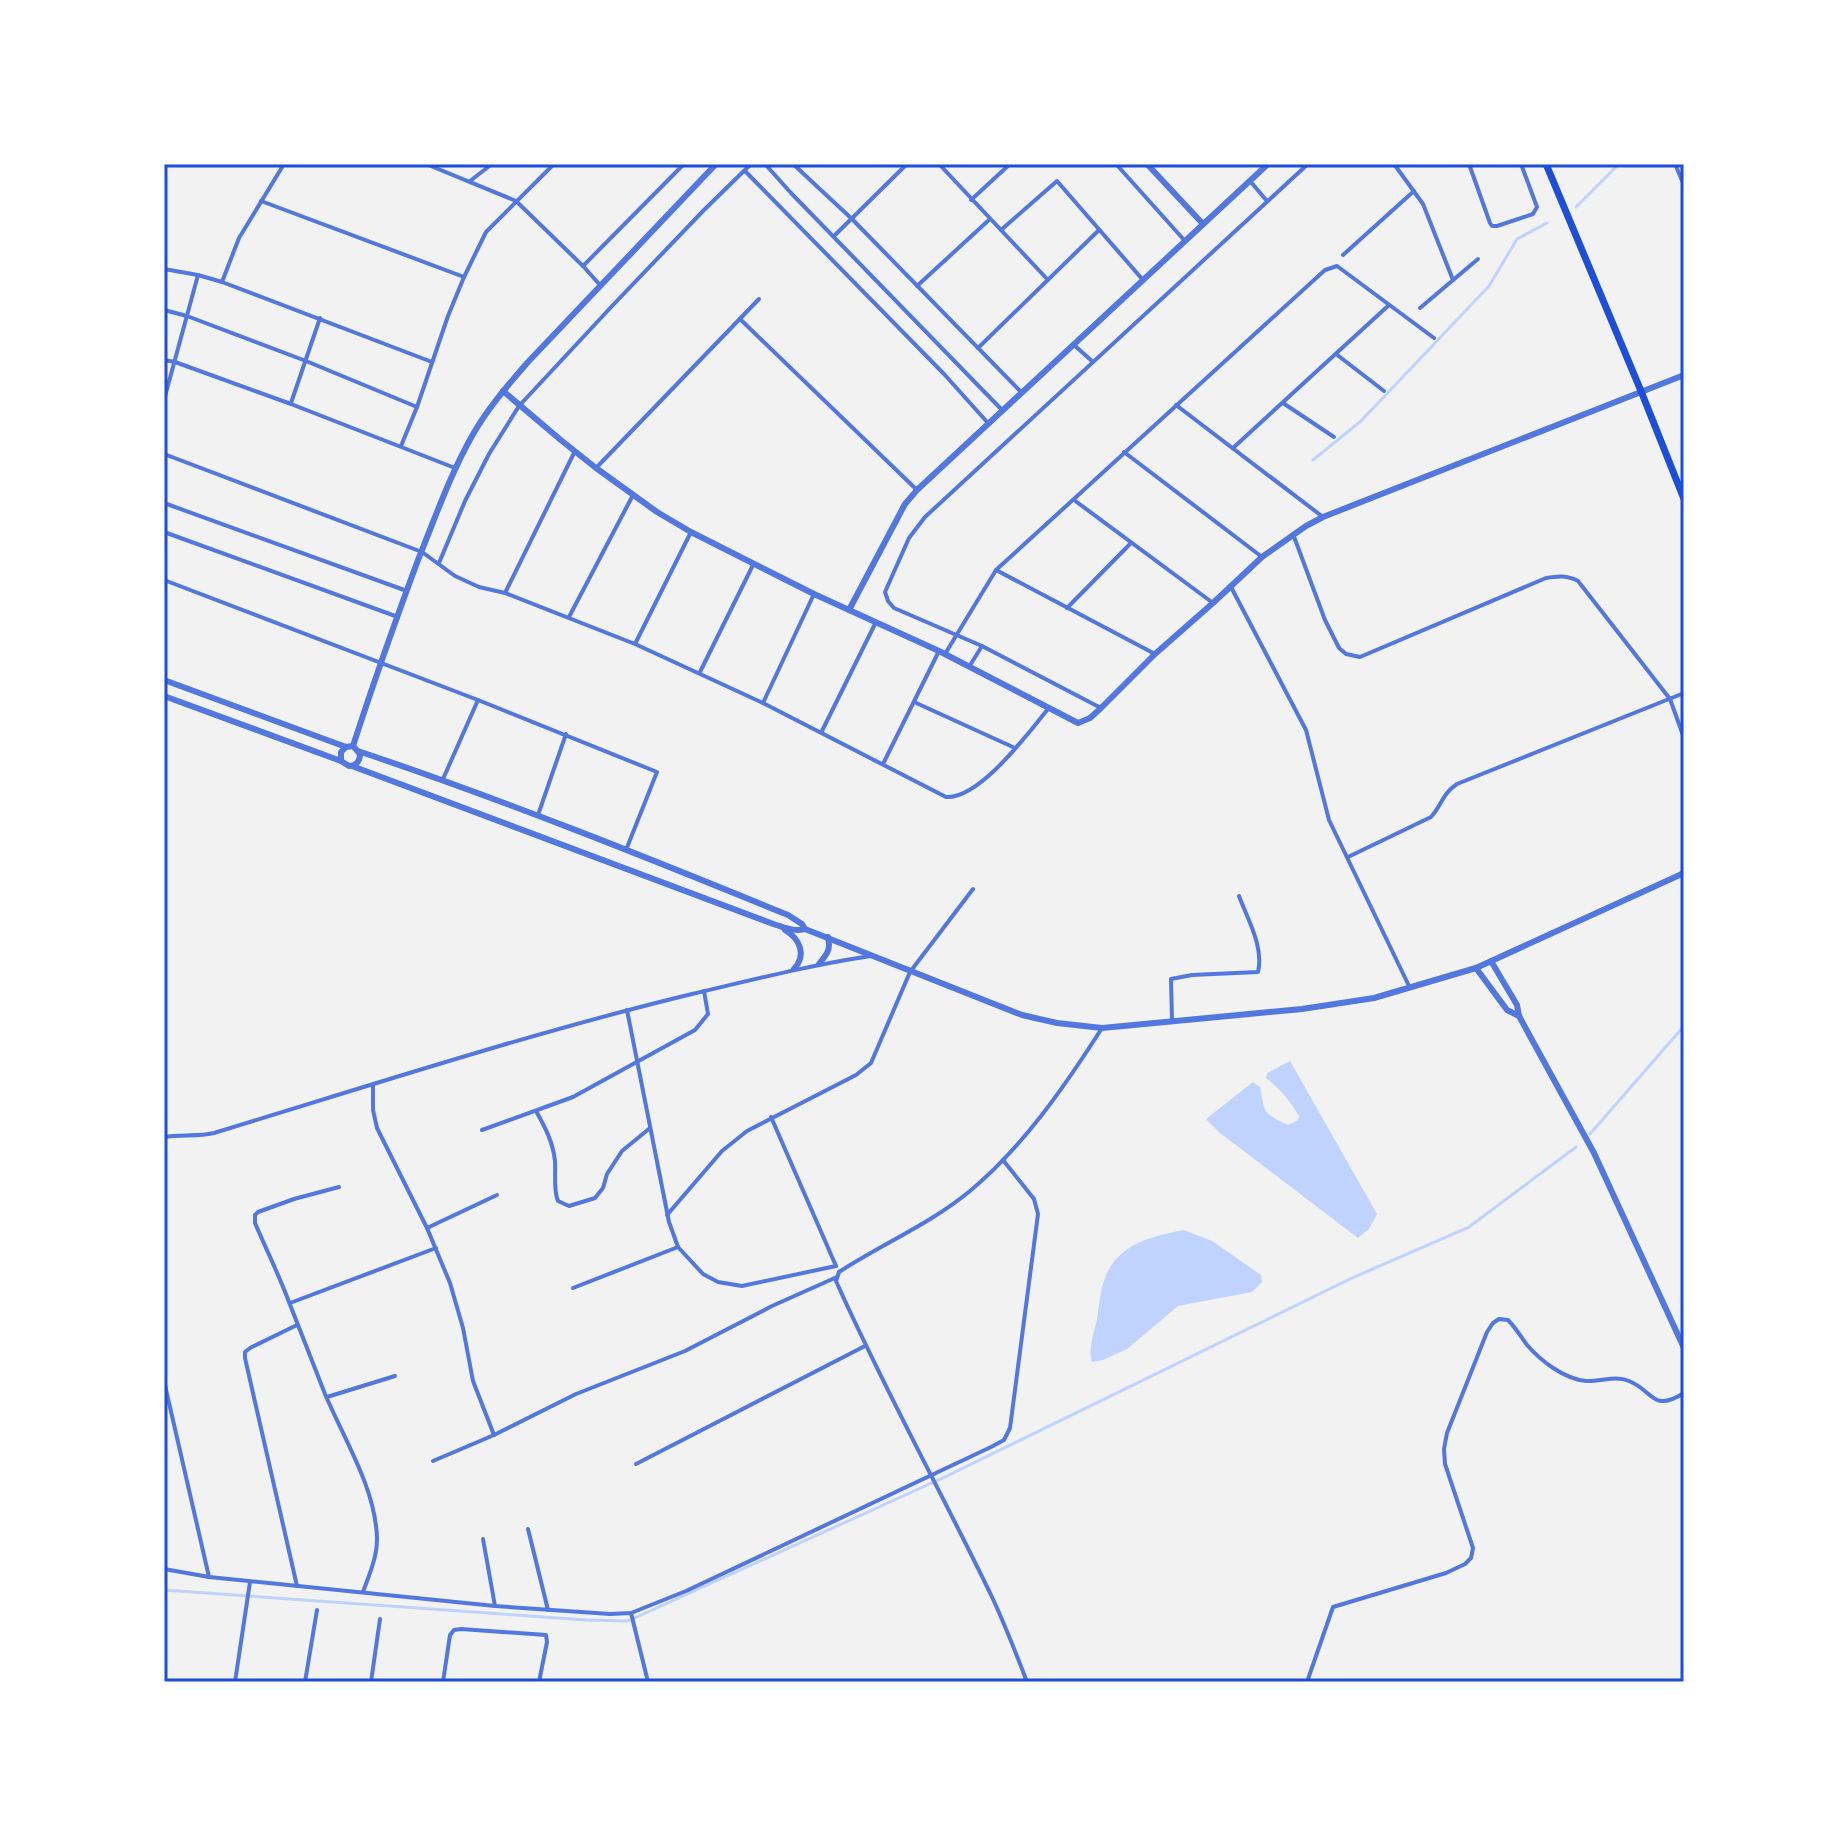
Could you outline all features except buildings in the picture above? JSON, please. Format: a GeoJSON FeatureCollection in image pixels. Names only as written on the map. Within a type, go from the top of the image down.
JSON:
{"type":"FeatureCollection","features":[{"type":"Feature","properties":{"kind":"main road"},"geometry":{"type":"LineString","coordinates":[[1546,164],[1684,499]]}},
{"type":"Feature","properties":{"kind":"street"},"geometry":{"type":"LineString","coordinates":[[222,282],[239,238],[284,164]]}},
{"type":"Feature","properties":{"kind":"street"},"geometry":{"type":"LineString","coordinates":[[426,164],[516,201],[600,285]]}},
{"type":"Feature","properties":{"kind":"street"},"geometry":{"type":"LineString","coordinates":[[470,181],[492,164]]}},
{"type":"Feature","properties":{"kind":"street"},"geometry":{"type":"LineString","coordinates":[[401,446],[464,277],[486,232],[554,164]]}},
{"type":"Feature","properties":{"kind":"street"},"geometry":{"type":"LineString","coordinates":[[583,266],[684,164]]}},
{"type":"Feature","properties":{"kind":"street"},"geometry":{"type":"LineString","coordinates":[[352,766],[359,760],[352,748],[380,663],[455,468],[474,433],[503,391],[716,164]]}},
{"type":"Feature","properties":{"kind":"street"},"geometry":{"type":"LineString","coordinates":[[439,563],[465,501],[519,406],[623,294],[751,164]]}},
{"type":"Feature","properties":{"kind":"street"},"geometry":{"type":"LineString","coordinates":[[765,164],[1002,410]]}},
{"type":"Feature","properties":{"kind":"street"},"geometry":{"type":"LineString","coordinates":[[793,164],[852,219],[1021,392]]}},
{"type":"Feature","properties":{"kind":"street"},"geometry":{"type":"LineString","coordinates":[[834,236],[907,164]]}},
{"type":"Feature","properties":{"kind":"street"},"geometry":{"type":"LineString","coordinates":[[939,164],[1048,280]]}},
{"type":"Feature","properties":{"kind":"street"},"geometry":{"type":"LineString","coordinates":[[971,200],[1010,164]]}},
{"type":"Feature","properties":{"kind":"street"},"geometry":{"type":"LineString","coordinates":[[1116,164],[1185,241]]}},
{"type":"Feature","properties":{"kind":"street"},"geometry":{"type":"LineString","coordinates":[[1147,164],[1203,224]]}},
{"type":"Feature","properties":{"kind":"street"},"geometry":{"type":"LineString","coordinates":[[849,610],[905,504],[917,490],[1268,164]]}},
{"type":"Feature","properties":{"kind":"street"},"geometry":{"type":"LineString","coordinates":[[1101,708],[982,646],[894,608],[885,592],[917,525],[1308,164]]}},
{"type":"Feature","properties":{"kind":"street"},"geometry":{"type":"LineString","coordinates":[[1394,164],[1423,204],[1453,280]]}},
{"type":"Feature","properties":{"kind":"street"},"geometry":{"type":"LineString","coordinates":[[1469,164],[1492,226],[1533,214],[1537,210],[1521,164]]}},
{"type":"Feature","properties":{"kind":"street"},"geometry":{"type":"LineString","coordinates":[[1675,164],[1684,185]]}},
{"type":"Feature","properties":{"kind":"street"},"geometry":{"type":"LineString","coordinates":[[745,170],[988,423]]}},
{"type":"Feature","properties":{"kind":"street"},"geometry":{"type":"LineString","coordinates":[[1001,230],[1057,181],[1143,280]]}},
{"type":"Feature","properties":{"kind":"street"},"geometry":{"type":"LineString","coordinates":[[1250,181],[1267,201]]}},
{"type":"Feature","properties":{"kind":"street"},"geometry":{"type":"LineString","coordinates":[[1343,255],[1414,191]]}},
{"type":"Feature","properties":{"kind":"street"},"geometry":{"type":"LineString","coordinates":[[261,201],[464,277]]}},
{"type":"Feature","properties":{"kind":"street"},"geometry":{"type":"LineString","coordinates":[[917,286],[990,219]]}},
{"type":"Feature","properties":{"kind":"street"},"geometry":{"type":"LineString","coordinates":[[978,348],[1099,230]]}},
{"type":"Feature","properties":{"kind":"street"},"geometry":{"type":"LineString","coordinates":[[1420,308],[1478,259]]}},
{"type":"Feature","properties":{"kind":"street"},"geometry":{"type":"LineString","coordinates":[[883,764],[942,653],[996,570],[1325,270],[1337,266],[1434,338]]}},
{"type":"Feature","properties":{"kind":"street"},"geometry":{"type":"LineString","coordinates":[[164,269],[222,282],[432,362]]}},
{"type":"Feature","properties":{"kind":"street"},"geometry":{"type":"LineString","coordinates":[[164,400],[198,275]]}},
{"type":"Feature","properties":{"kind":"street"},"geometry":{"type":"LineString","coordinates":[[596,468],[759,299]]}},
{"type":"Feature","properties":{"kind":"street"},"geometry":{"type":"LineString","coordinates":[[1233,448],[1389,305]]}},
{"type":"Feature","properties":{"kind":"street"},"geometry":{"type":"LineString","coordinates":[[164,310],[306,361],[417,407]]}},
{"type":"Feature","properties":{"kind":"street"},"geometry":{"type":"LineString","coordinates":[[291,404],[320,318]]}},
{"type":"Feature","properties":{"kind":"street"},"geometry":{"type":"LineString","coordinates":[[740,319],[917,490]]}},
{"type":"Feature","properties":{"kind":"street"},"geometry":{"type":"LineString","coordinates":[[1074,345],[1093,362]]}},
{"type":"Feature","properties":{"kind":"street"},"geometry":{"type":"LineString","coordinates":[[1336,354],[1384,391]]}},
{"type":"Feature","properties":{"kind":"street"},"geometry":{"type":"LineString","coordinates":[[164,360],[291,404],[455,468]]}},
{"type":"Feature","properties":{"kind":"street"},"geometry":{"type":"LineString","coordinates":[[503,391],[596,468],[691,532],[814,594],[942,653],[1078,723],[1090,718],[1230,586],[1293,534],[1323,517],[1684,375]]}},
{"type":"Feature","properties":{"kind":"street"},"geometry":{"type":"LineString","coordinates":[[1283,403],[1334,437]]}},
{"type":"Feature","properties":{"kind":"street"},"geometry":{"type":"LineString","coordinates":[[1176,405],[1323,517]]}},
{"type":"Feature","properties":{"kind":"street"},"geometry":{"type":"LineString","coordinates":[[505,593],[575,451]]}},
{"type":"Feature","properties":{"kind":"street"},"geometry":{"type":"LineString","coordinates":[[1124,452],[1262,557]]}},
{"type":"Feature","properties":{"kind":"street"},"geometry":{"type":"LineString","coordinates":[[164,454],[422,552],[455,576],[479,587],[505,593],[635,644],[822,732],[946,797],[954,798],[965,793],[997,768],[1048,709]]}},
{"type":"Feature","properties":{"kind":"street"},"geometry":{"type":"LineString","coordinates":[[568,618],[633,495]]}},
{"type":"Feature","properties":{"kind":"street"},"geometry":{"type":"LineString","coordinates":[[1073,499],[1213,603]]}},
{"type":"Feature","properties":{"kind":"street"},"geometry":{"type":"LineString","coordinates":[[164,503],[407,591]]}},
{"type":"Feature","properties":{"kind":"street"},"geometry":{"type":"LineString","coordinates":[[164,532],[398,617]]}},
{"type":"Feature","properties":{"kind":"street"},"geometry":{"type":"LineString","coordinates":[[635,644],[691,532]]}},
{"type":"Feature","properties":{"kind":"street"},"geometry":{"type":"LineString","coordinates":[[1293,534],[1325,620],[1339,648],[1346,654],[1360,657],[1546,578],[1570,577],[1583,586],[1670,699],[1684,738]]}},
{"type":"Feature","properties":{"kind":"street"},"geometry":{"type":"LineString","coordinates":[[1067,608],[1131,543]]}},
{"type":"Feature","properties":{"kind":"street"},"geometry":{"type":"LineString","coordinates":[[700,673],[754,563]]}},
{"type":"Feature","properties":{"kind":"street"},"geometry":{"type":"LineString","coordinates":[[996,570],[1155,654]]}},
{"type":"Feature","properties":{"kind":"street"},"geometry":{"type":"LineString","coordinates":[[164,580],[657,772],[626,850]]}},
{"type":"Feature","properties":{"kind":"street"},"geometry":{"type":"LineString","coordinates":[[1230,586],[1306,730],[1329,820],[1410,988]]}},
{"type":"Feature","properties":{"kind":"street"},"geometry":{"type":"LineString","coordinates":[[763,703],[814,594]]}},
{"type":"Feature","properties":{"kind":"street"},"geometry":{"type":"LineString","coordinates":[[822,732],[876,622]]}},
{"type":"Feature","properties":{"kind":"street"},"geometry":{"type":"LineString","coordinates":[[969,667],[982,646]]}},
{"type":"Feature","properties":{"kind":"street"},"geometry":{"type":"LineString","coordinates":[[164,680],[538,815],[788,915],[805,929]]}},
{"type":"Feature","properties":{"kind":"street"},"geometry":{"type":"LineString","coordinates":[[1348,857],[1431,817],[1447,790],[1457,784],[1684,693]]}},
{"type":"Feature","properties":{"kind":"street"},"geometry":{"type":"LineString","coordinates":[[164,696],[776,925],[799,931],[805,929],[828,937],[1022,1015],[1057,1023],[1102,1028],[1302,1009],[1374,998],[1476,968],[1684,873]]}},
{"type":"Feature","properties":{"kind":"street"},"geometry":{"type":"LineString","coordinates":[[443,779],[478,700]]}},
{"type":"Feature","properties":{"kind":"street"},"geometry":{"type":"LineString","coordinates":[[914,702],[1015,748]]}},
{"type":"Feature","properties":{"kind":"street"},"geometry":{"type":"LineString","coordinates":[[538,815],[566,734]]}},
{"type":"Feature","properties":{"kind":"street"},"geometry":{"type":"LineString","coordinates":[[341,761],[341,752],[352,748]]}},
{"type":"Feature","properties":{"kind":"street"},"geometry":{"type":"LineString","coordinates":[[667,1215],[722,1151],[747,1131],[856,1075],[871,1063],[910,972],[973,889]]}},
{"type":"Feature","properties":{"kind":"street"},"geometry":{"type":"LineString","coordinates":[[1172,1020],[1171,979],[1178,976],[1258,972],[1260,960],[1255,938],[1239,896]]}},
{"type":"Feature","properties":{"kind":"street"},"geometry":{"type":"LineString","coordinates":[[776,925],[793,935],[799,943],[802,952],[800,962],[794,969]]}},
{"type":"Feature","properties":{"kind":"street"},"geometry":{"type":"LineString","coordinates":[[819,964],[830,948],[828,937]]}},
{"type":"Feature","properties":{"kind":"street"},"geometry":{"type":"LineString","coordinates":[[164,1137],[214,1133],[627,1010],[794,969],[873,956]]}},
{"type":"Feature","properties":{"kind":"street"},"geometry":{"type":"LineString","coordinates":[[1491,961],[1594,1153],[1684,1348]]}},
{"type":"Feature","properties":{"kind":"street"},"geometry":{"type":"LineString","coordinates":[[1476,968],[1507,1010],[1519,1016]]}},
{"type":"Feature","properties":{"kind":"street"},"geometry":{"type":"LineString","coordinates":[[482,1130],[573,1097],[695,1030],[708,1014],[704,991]]}},
{"type":"Feature","properties":{"kind":"street"},"geometry":{"type":"LineString","coordinates":[[627,1010],[667,1215],[678,1247],[703,1274],[718,1282],[742,1286],[836,1266]]}},
{"type":"Feature","properties":{"kind":"street"},"geometry":{"type":"LineString","coordinates":[[433,1461],[576,1394],[685,1351],[838,1274],[924,1224],[969,1191],[1003,1160],[1035,1122],[1102,1028]]}},
{"type":"Feature","properties":{"kind":"street"},"geometry":{"type":"LineString","coordinates":[[373,1085],[377,1128],[427,1228],[450,1283],[473,1381],[494,1435]]}},
{"type":"Feature","properties":{"kind":"street"},"geometry":{"type":"LineString","coordinates":[[535,1110],[552,1143],[555,1194],[558,1201],[569,1206],[595,1198],[622,1151],[650,1128]]}},
{"type":"Feature","properties":{"kind":"street"},"geometry":{"type":"LineString","coordinates":[[771,1117],[836,1266],[836,1281],[865,1346],[992,1598],[1027,1682]]}},
{"type":"Feature","properties":{"kind":"street"},"geometry":{"type":"LineString","coordinates":[[164,1569],[297,1587],[495,1606],[632,1615],[933,1477],[1004,1440],[1010,1428],[1038,1214],[1034,1199],[1003,1160]]}},
{"type":"Feature","properties":{"kind":"street"},"geometry":{"type":"LineString","coordinates":[[339,1187],[294,1199],[255,1215],[255,1223],[368,1493],[377,1541],[375,1558],[363,1592]]}},
{"type":"Feature","properties":{"kind":"street"},"geometry":{"type":"LineString","coordinates":[[427,1228],[497,1195]]}},
{"type":"Feature","properties":{"kind":"street"},"geometry":{"type":"LineString","coordinates":[[573,1288],[678,1247]]}},
{"type":"Feature","properties":{"kind":"street"},"geometry":{"type":"LineString","coordinates":[[290,1303],[436,1248]]}},
{"type":"Feature","properties":{"kind":"street"},"geometry":{"type":"LineString","coordinates":[[1307,1682],[1333,1607],[1446,1573],[1471,1558],[1473,1548],[1445,1464],[1444,1449],[1447,1433],[1476,1358],[1493,1323],[1499,1319],[1508,1320],[1530,1348],[1547,1363],[1581,1380],[1620,1378],[1632,1381],[1661,1402],[1684,1393]]}},
{"type":"Feature","properties":{"kind":"street"},"geometry":{"type":"LineString","coordinates":[[297,1325],[245,1352],[297,1587]]}},
{"type":"Feature","properties":{"kind":"street"},"geometry":{"type":"LineString","coordinates":[[636,1464],[865,1346]]}},
{"type":"Feature","properties":{"kind":"street"},"geometry":{"type":"LineString","coordinates":[[327,1397],[395,1376]]}},
{"type":"Feature","properties":{"kind":"street"},"geometry":{"type":"LineString","coordinates":[[164,1381],[209,1577]]}},
{"type":"Feature","properties":{"kind":"street"},"geometry":{"type":"LineString","coordinates":[[528,1529],[548,1610]]}},
{"type":"Feature","properties":{"kind":"street"},"geometry":{"type":"LineString","coordinates":[[483,1539],[495,1606]]}},
{"type":"Feature","properties":{"kind":"street"},"geometry":{"type":"LineString","coordinates":[[235,1682],[250,1582]]}},
{"type":"Feature","properties":{"kind":"street"},"geometry":{"type":"LineString","coordinates":[[305,1682],[317,1610]]}},
{"type":"Feature","properties":{"kind":"street"},"geometry":{"type":"LineString","coordinates":[[632,1615],[648,1682]]}},
{"type":"Feature","properties":{"kind":"street"},"geometry":{"type":"LineString","coordinates":[[371,1682],[380,1619]]}},
{"type":"Feature","properties":{"kind":"street"},"geometry":{"type":"LineString","coordinates":[[443,1682],[450,1635],[454,1630],[461,1629],[546,1635],[539,1682]]}},
{"type":"Feature","properties":{"kind":"water"},"geometry":{"type":"Polygon","coordinates":[[[1290,1061],[1377,1214],[1369,1229],[1358,1238],[1206,1119],[1253,1082],[1260,1087],[1264,1108],[1269,1115],[1288,1125],[1298,1120],[1299,1116],[1288,1100],[1266,1078],[1267,1073],[1290,1061]]]}},
{"type":"Feature","properties":{"kind":"water"},"geometry":{"type":"Polygon","coordinates":[[[1184,1230],[1212,1241],[1261,1275],[1262,1282],[1252,1292],[1178,1306],[1127,1349],[1092,1362],[1092,1340],[1109,1269],[1116,1259],[1136,1244],[1184,1230]]]}},
{"type":"Feature","properties":{"kind":"waterway"},"geometry":{"type":"LineString","coordinates":[[1576,207],[1619,164]]}},
{"type":"Feature","properties":{"kind":"waterway"},"geometry":{"type":"LineString","coordinates":[[1313,460],[1361,421],[1489,286],[1517,239],[1547,223]]}},
{"type":"Feature","properties":{"kind":"waterway"},"geometry":{"type":"LineString","coordinates":[[1590,1134],[1684,1026]]}},
{"type":"Feature","properties":{"kind":"waterway"},"geometry":{"type":"LineString","coordinates":[[164,1590],[628,1621],[947,1476],[1352,1278],[1469,1227],[1576,1147]]}}]}
